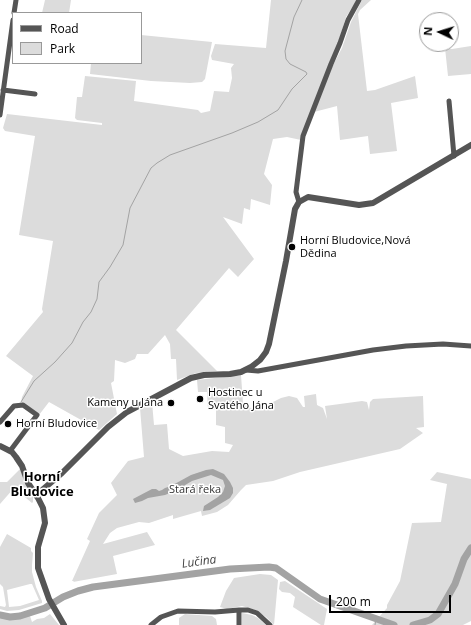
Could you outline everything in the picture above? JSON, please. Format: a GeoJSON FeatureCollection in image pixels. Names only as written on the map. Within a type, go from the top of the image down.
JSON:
{"type":"FeatureCollection","features":[{"type":"Feature","properties":{"kind":"street"},"geometry":{"type":"LineString","coordinates":[[14,12],[16,0]]}},
{"type":"Feature","properties":{"kind":"street"},"geometry":{"type":"LineString","coordinates":[[299,202],[296,192],[303,136],[330,64],[337,52],[348,20],[359,0]]}},
{"type":"Feature","properties":{"kind":"street"},"geometry":{"type":"LineString","coordinates":[[0,115],[12,27]]}},
{"type":"Feature","properties":{"kind":"street"},"geometry":{"type":"LineString","coordinates":[[3,90],[35,94]]}},
{"type":"Feature","properties":{"kind":"street"},"geometry":{"type":"LineString","coordinates":[[449,101],[454,156]]}},
{"type":"Feature","properties":{"kind":"street"},"geometry":{"type":"LineString","coordinates":[[34,492],[41,491],[62,473],[112,423],[134,408],[196,377],[204,375],[230,374],[246,370],[257,363],[268,349],[295,209],[299,202],[308,198],[359,205],[370,204],[403,187],[471,146]]}},
{"type":"Feature","properties":{"kind":"street"},"geometry":{"type":"LineString","coordinates":[[246,370],[258,371],[373,350],[406,346],[443,344],[471,346]]}},
{"type":"Feature","properties":{"kind":"street"},"geometry":{"type":"LineString","coordinates":[[0,422],[14,406],[23,405],[37,415],[10,451]]}},
{"type":"Feature","properties":{"kind":"street"},"geometry":{"type":"LineString","coordinates":[[0,446],[10,451],[19,461],[28,483],[42,505],[45,526],[37,555],[38,568],[45,588],[64,625]]}},
{"type":"Feature","properties":{"kind":"street"},"geometry":{"type":"LineString","coordinates":[[151,625],[161,617],[178,611],[215,612],[239,610],[248,610],[257,614],[270,625]]}},
{"type":"Feature","properties":{"kind":"street"},"geometry":{"type":"LineString","coordinates":[[239,610],[240,625]]}},
{"type":"Feature","properties":{"kind":"green space"},"geometry":{"type":"Polygon","coordinates":[[[45,0],[71,0],[69,12],[42,12],[45,0]]]}},
{"type":"Feature","properties":{"kind":"green space"},"geometry":{"type":"Polygon","coordinates":[[[271,0],[357,0],[346,17],[340,37],[301,140],[287,137],[273,139],[264,174],[272,185],[270,205],[251,199],[250,210],[244,208],[242,224],[223,217],[254,259],[238,277],[229,268],[176,330],[217,371],[196,373],[177,380],[176,359],[171,359],[170,344],[165,335],[148,354],[137,354],[135,359],[125,363],[115,360],[114,381],[111,383],[117,414],[99,430],[49,402],[39,415],[21,402],[33,376],[6,356],[43,312],[42,309],[53,241],[19,235],[35,136],[5,131],[3,128],[7,114],[102,125],[102,123],[77,120],[75,118],[77,97],[82,97],[85,76],[136,81],[134,101],[198,110],[201,113],[210,111],[214,91],[229,92],[232,78],[231,68],[234,64],[212,60],[211,56],[215,44],[266,48],[271,0]]]}},
{"type":"Feature","properties":{"kind":"green space"},"geometry":{"type":"Polygon","coordinates":[[[362,0],[371,0],[360,10],[358,14],[367,91],[375,90],[415,76],[418,98],[391,103],[397,151],[370,154],[368,136],[340,140],[337,106],[314,112],[332,67],[342,48],[351,22],[362,0]]]}},
{"type":"Feature","properties":{"kind":"green space"},"geometry":{"type":"Polygon","coordinates":[[[142,35],[212,42],[205,79],[202,82],[190,83],[151,81],[90,74],[91,64],[142,64],[142,35]]]}},
{"type":"Feature","properties":{"kind":"green space"},"geometry":{"type":"Polygon","coordinates":[[[471,46],[471,74],[448,76],[445,52],[459,52],[459,48],[471,46]]]}},
{"type":"Feature","properties":{"kind":"green space","name":"Stará řeka"},"geometry":{"type":"Polygon","coordinates":[[[241,375],[243,403],[246,406],[251,408],[263,407],[281,398],[289,396],[297,398],[303,407],[305,407],[304,396],[316,394],[317,405],[323,408],[327,419],[325,406],[362,401],[367,402],[369,410],[370,402],[373,399],[423,396],[424,427],[416,428],[423,433],[400,449],[300,472],[273,481],[246,485],[228,505],[217,512],[202,516],[201,511],[173,519],[173,515],[149,523],[139,522],[117,528],[110,533],[103,544],[147,532],[155,545],[113,556],[117,574],[73,582],[74,581],[72,581],[90,541],[87,539],[99,513],[117,495],[111,483],[128,461],[144,457],[140,408],[152,402],[154,425],[167,424],[169,449],[183,456],[212,451],[229,452],[233,445],[225,443],[225,427],[216,425],[216,409],[208,410],[207,392],[198,392],[197,380],[241,375]]]}},
{"type":"Feature","properties":{"kind":"green space"},"geometry":{"type":"Polygon","coordinates":[[[20,469],[26,485],[33,496],[33,502],[32,503],[14,488],[0,504],[0,482],[7,482],[20,469]]]}},
{"type":"Feature","properties":{"kind":"green space"},"geometry":{"type":"Polygon","coordinates":[[[437,472],[471,479],[471,621],[463,625],[372,625],[387,608],[387,605],[400,581],[412,523],[441,522],[447,484],[430,480],[437,472]]]}},
{"type":"Feature","properties":{"kind":"green space"},"geometry":{"type":"Polygon","coordinates":[[[7,534],[31,548],[33,553],[32,572],[42,603],[19,610],[7,611],[0,609],[0,606],[5,607],[6,605],[3,587],[0,584],[0,547],[7,534]],[[32,584],[7,590],[9,607],[20,606],[39,600],[32,584]]]}},
{"type":"Feature","properties":{"kind":"green space"},"geometry":{"type":"Polygon","coordinates":[[[260,574],[271,575],[278,580],[274,625],[266,617],[255,610],[242,606],[227,609],[220,607],[226,591],[234,578],[260,574]]]}},
{"type":"Feature","properties":{"kind":"green space"},"geometry":{"type":"Polygon","coordinates":[[[285,581],[327,609],[324,625],[321,625],[293,607],[295,597],[290,593],[282,592],[279,589],[280,582],[285,581]]]}},
{"type":"Feature","properties":{"kind":"green space"},"geometry":{"type":"Polygon","coordinates":[[[0,612],[6,615],[29,613],[32,622],[37,619],[44,618],[50,614],[59,625],[0,625],[0,612]]]}},
{"type":"Feature","properties":{"kind":"green space"},"geometry":{"type":"Polygon","coordinates":[[[242,613],[258,618],[266,625],[242,625],[242,613]]]}},
{"type":"Feature","properties":{"kind":"green space"},"geometry":{"type":"Polygon","coordinates":[[[185,614],[212,616],[216,619],[217,625],[179,625],[179,618],[185,614]]]}},
{"type":"Feature","properties":{"kind":"shaded area"},"geometry":{"type":"Polygon","coordinates":[[[213,469],[224,474],[233,488],[233,493],[230,498],[210,510],[203,511],[204,506],[218,497],[223,492],[225,486],[223,480],[211,475],[192,481],[165,495],[148,498],[135,503],[133,499],[152,489],[159,491],[191,475],[213,469]]]}},
{"type":"Feature","properties":{"kind":"waterway"},"geometry":{"type":"LineString","coordinates":[[21,402],[34,381],[55,362],[72,343],[83,322],[91,312],[97,299],[99,282],[123,245],[130,208],[151,168],[170,155],[232,133],[258,122],[278,110],[292,89],[307,74],[306,72],[290,64],[286,59],[285,51],[294,17],[302,0]]}},
{"type":"Feature","properties":{"kind":"waterway","name":"Lučina"},"geometry":{"type":"LineString","coordinates":[[413,625],[430,620],[438,614],[455,584],[464,559],[471,548]]}},
{"type":"Feature","properties":{"kind":"waterway","name":"Lučina"},"geometry":{"type":"LineString","coordinates":[[0,615],[10,617],[20,616],[45,608],[63,597],[78,591],[93,587],[230,569],[269,567],[276,568],[320,599],[394,625]]}},
{"type":"Feature","properties":{"kind":"waterway","name":"Lučina"},"geometry":{"type":"LineString","coordinates":[[375,625],[376,619]]}},
{"type":"Feature","properties":{"kind":"place","name":"Horní Bludovice,Nová Dědina"},"geometry":{"type":"Point","coordinates":[292,247]}},
{"type":"Feature","properties":{"kind":"place","name":"Hostinec u Svatého Jána"},"geometry":{"type":"Point","coordinates":[200,399]}},
{"type":"Feature","properties":{"kind":"place","name":"Kameny u Jána"},"geometry":{"type":"Point","coordinates":[171,403]}},
{"type":"Feature","properties":{"kind":"place","name":"Horní Bludovice"},"geometry":{"type":"Point","coordinates":[8,424]}},
{"type":"Feature","properties":{"kind":"district","name":"Horní Bludovice"},"geometry":{"type":"Point","coordinates":[42,484]}}]}
